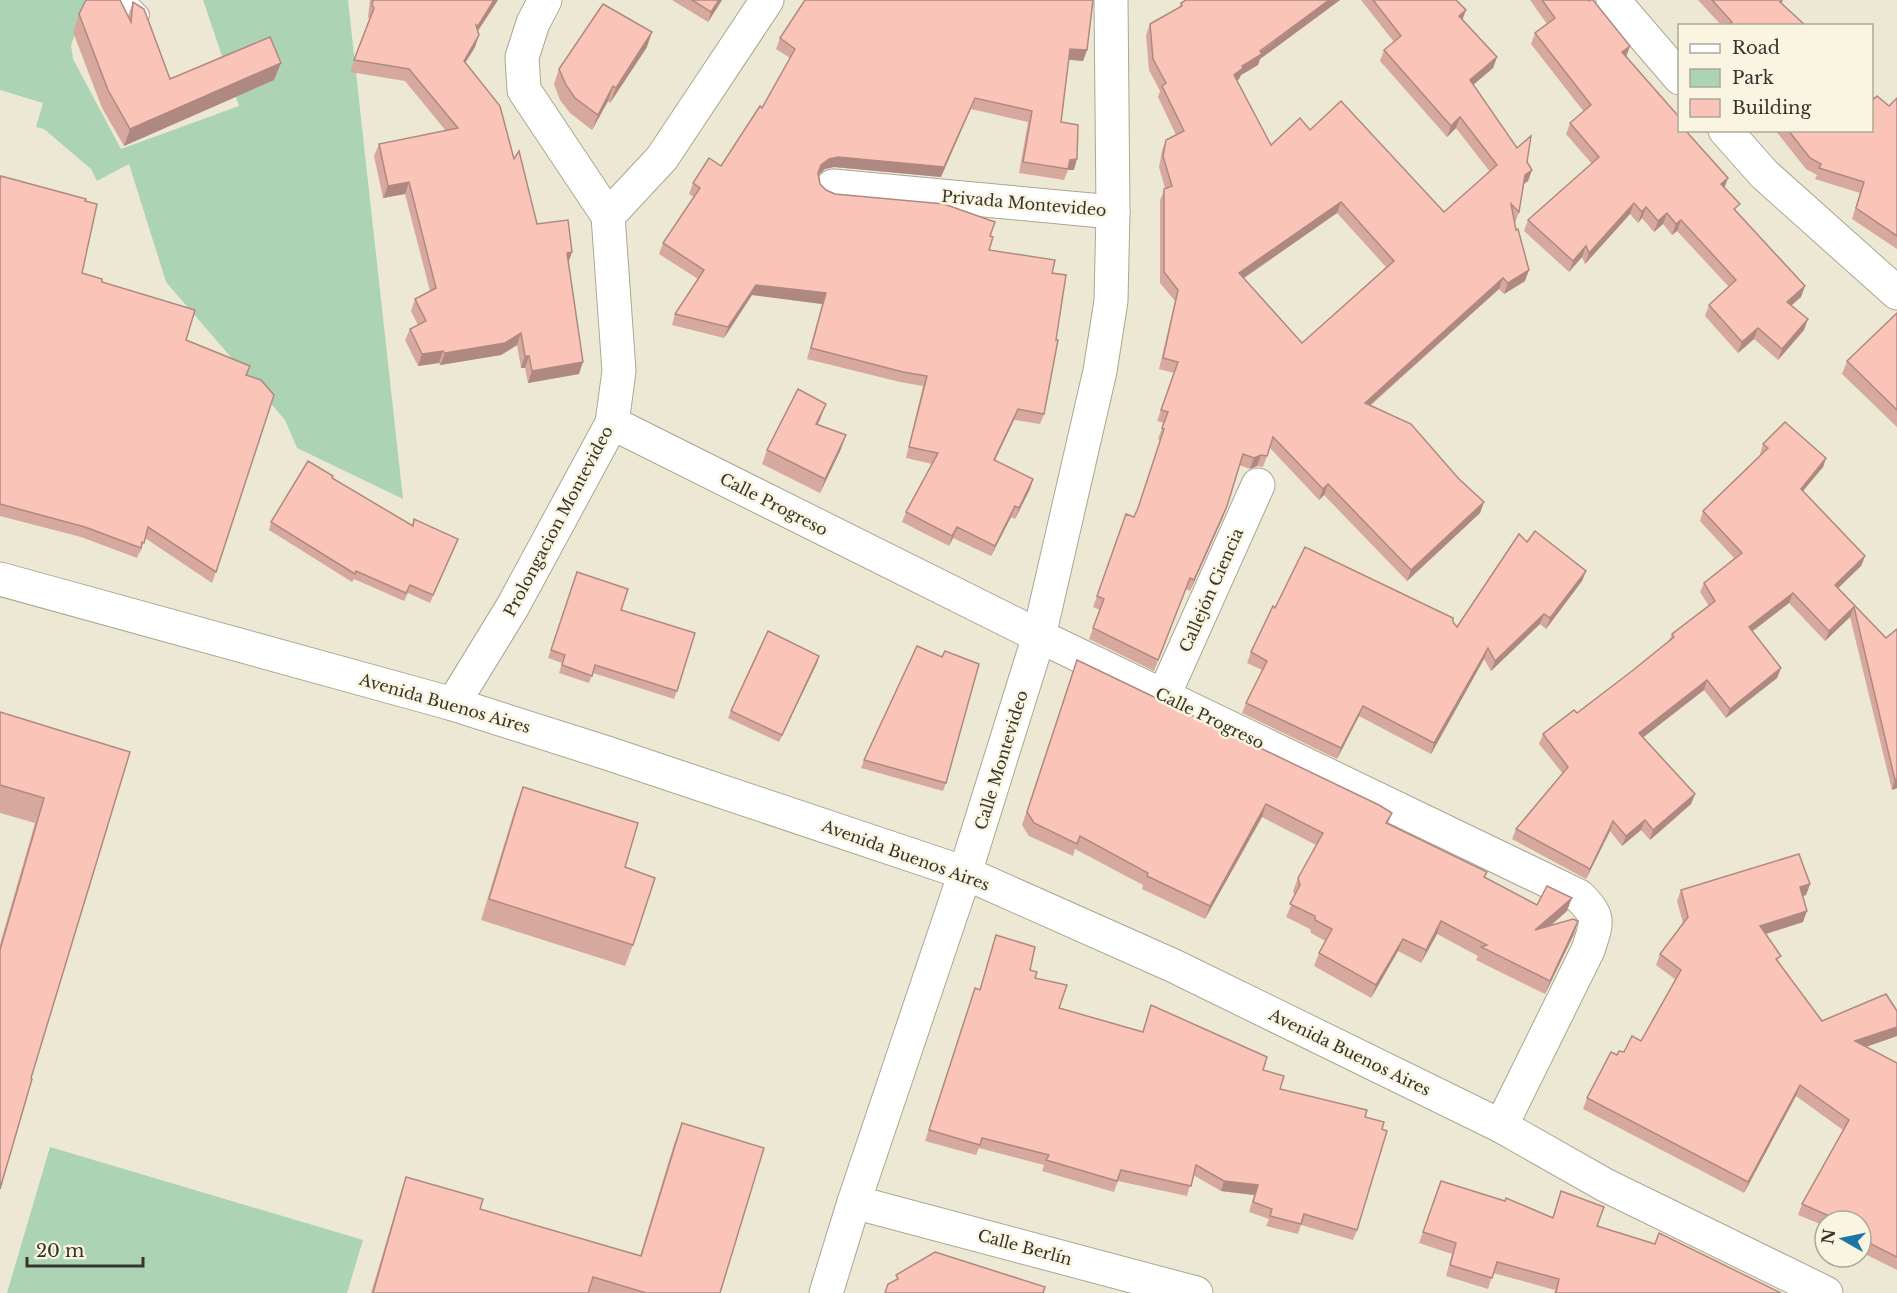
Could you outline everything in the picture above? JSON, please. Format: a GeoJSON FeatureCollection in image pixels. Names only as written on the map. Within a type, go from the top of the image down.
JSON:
{"type":"FeatureCollection","features":[{"type":"Feature","properties":{"kind":"street","name":"Prolongacion Montevideo"},"geometry":{"type":"LineString","coordinates":[[453,704],[513,606],[612,423],[619,371],[608,216],[524,90],[522,57],[545,0]]}},
{"type":"Feature","properties":{"kind":"street"},"geometry":{"type":"LineString","coordinates":[[608,216],[662,158],[767,0]]}},
{"type":"Feature","properties":{"kind":"street","name":"Privada Montevideo"},"geometry":{"type":"LineString","coordinates":[[833,186],[1113,213],[1111,0]]}},
{"type":"Feature","properties":{"kind":"street"},"geometry":{"type":"LineString","coordinates":[[1613,0],[1678,76]]}},
{"type":"Feature","properties":{"kind":"street"},"geometry":{"type":"LineString","coordinates":[[1727,132],[1764,174],[1897,293]]}},
{"type":"Feature","properties":{"kind":"street","name":"Calle Montevideo"},"geometry":{"type":"LineString","coordinates":[[826,1293],[854,1202],[965,873],[1039,636],[1100,371],[1111,301],[1113,213]]}},
{"type":"Feature","properties":{"kind":"street","name":"Calle Progreso"},"geometry":{"type":"LineString","coordinates":[[612,423],[1039,636],[1579,896],[1593,910],[1596,925],[1588,950],[1501,1126]]}},
{"type":"Feature","properties":{"kind":"street","name":"Callejón Ciencia"},"geometry":{"type":"LineString","coordinates":[[1164,695],[1258,485]]}},
{"type":"Feature","properties":{"kind":"street","name":"Avenida Buenos Aires"},"geometry":{"type":"LineString","coordinates":[[0,579],[453,704],[965,873],[1174,966],[1501,1126],[1605,1185],[1826,1293]]}},
{"type":"Feature","properties":{"kind":"street","name":"Calle Berlín"},"geometry":{"type":"LineString","coordinates":[[854,1202],[1196,1293]]}},
{"type":"Feature","properties":{"kind":"lane"},"geometry":{"type":"LineString","coordinates":[[124,0],[139,15]]}},
{"type":"Feature","properties":{"kind":"green space"},"geometry":{"type":"Polygon","coordinates":[[[0,0],[88,0],[71,45],[73,59],[121,149],[239,106],[203,0],[348,0],[403,499],[297,448],[285,420],[166,282],[129,164],[97,181],[91,169],[44,129],[36,127],[43,103],[0,90],[0,0]]]}},
{"type":"Feature","properties":{"kind":"green space"},"geometry":{"type":"Polygon","coordinates":[[[50,1147],[363,1240],[347,1293],[7,1293],[50,1147]]]}},
{"type":"Feature","properties":{"kind":"building"},"geometry":{"type":"Polygon","coordinates":[[[86,0],[120,0],[131,22],[133,2],[144,9],[170,79],[270,37],[281,63],[130,129],[108,90],[79,14],[86,0]]]}},
{"type":"Feature","properties":{"kind":"building"},"geometry":{"type":"Polygon","coordinates":[[[373,0],[494,0],[478,26],[476,25],[479,35],[464,61],[500,106],[514,159],[519,151],[537,224],[568,220],[572,252],[567,253],[583,362],[532,371],[529,356],[525,356],[521,333],[505,343],[445,353],[443,351],[422,354],[410,329],[426,321],[415,299],[436,288],[409,182],[388,186],[379,144],[458,128],[409,69],[354,60],[374,8],[373,0]]]}},
{"type":"Feature","properties":{"kind":"building"},"geometry":{"type":"Polygon","coordinates":[[[692,0],[719,0],[711,12],[692,0]]]}},
{"type":"Feature","properties":{"kind":"building"},"geometry":{"type":"Polygon","coordinates":[[[805,0],[1093,0],[1087,50],[1070,49],[1061,122],[1078,125],[1077,159],[1070,160],[1068,169],[1023,162],[1032,111],[975,98],[944,167],[838,157],[829,159],[821,165],[818,173],[820,184],[835,194],[944,204],[995,222],[990,236],[993,237],[989,250],[1055,260],[1052,273],[1066,275],[1056,340],[1058,340],[1044,414],[1018,409],[994,460],[1033,479],[1019,508],[1015,506],[995,546],[957,527],[952,536],[906,512],[938,453],[909,447],[927,376],[811,348],[826,293],[756,285],[728,327],[675,314],[704,270],[663,243],[700,188],[693,183],[709,158],[721,166],[760,106],[762,108],[795,49],[780,38],[805,0]]]}},
{"type":"Feature","properties":{"kind":"building"},"geometry":{"type":"Polygon","coordinates":[[[1186,0],[1329,0],[1260,51],[1262,54],[1242,66],[1243,68],[1234,75],[1271,145],[1300,118],[1310,130],[1341,101],[1444,212],[1497,165],[1460,117],[1451,126],[1384,50],[1401,36],[1373,0],[1456,0],[1466,10],[1459,16],[1497,57],[1470,80],[1517,148],[1531,136],[1527,162],[1532,170],[1525,175],[1519,212],[1511,204],[1516,230],[1518,229],[1529,270],[1508,283],[1503,278],[1365,403],[1411,424],[1459,479],[1484,502],[1411,570],[1328,484],[1323,489],[1273,437],[1267,456],[1261,455],[1254,458],[1243,454],[1227,506],[1194,580],[1190,578],[1158,660],[1093,628],[1104,599],[1097,596],[1126,514],[1134,517],[1164,429],[1162,428],[1168,412],[1161,410],[1178,362],[1163,358],[1178,290],[1164,272],[1164,189],[1172,186],[1163,156],[1166,140],[1184,131],[1162,86],[1166,83],[1153,59],[1150,24],[1182,6],[1181,3],[1186,0]],[[1341,202],[1239,273],[1302,343],[1394,261],[1341,202]]]}},
{"type":"Feature","properties":{"kind":"building"},"geometry":{"type":"Polygon","coordinates":[[[1542,0],[1593,0],[1630,46],[1622,52],[1678,116],[1678,132],[1687,132],[1728,178],[1721,184],[1740,204],[1734,209],[1805,286],[1787,302],[1808,319],[1782,349],[1758,328],[1742,342],[1709,305],[1736,280],[1681,220],[1676,224],[1667,213],[1658,221],[1646,207],[1642,212],[1634,203],[1589,253],[1586,246],[1573,261],[1528,220],[1599,157],[1570,123],[1591,105],[1535,33],[1555,18],[1542,0]]]}},
{"type":"Feature","properties":{"kind":"building"},"geometry":{"type":"Polygon","coordinates":[[[1712,0],[1781,0],[1780,2],[1804,24],[1729,24],[1732,22],[1712,0]]]}},
{"type":"Feature","properties":{"kind":"building"},"geometry":{"type":"Polygon","coordinates":[[[603,4],[652,32],[616,88],[613,86],[598,115],[575,98],[559,69],[603,4]]]}},
{"type":"Feature","properties":{"kind":"building"},"geometry":{"type":"Polygon","coordinates":[[[1877,96],[1889,106],[1897,98],[1897,236],[1856,208],[1864,182],[1819,168],[1821,164],[1810,158],[1790,132],[1873,132],[1873,98],[1877,96]]]}},
{"type":"Feature","properties":{"kind":"building"},"geometry":{"type":"Polygon","coordinates":[[[1,176],[97,204],[82,273],[102,279],[102,282],[195,310],[186,340],[250,366],[246,375],[261,380],[274,395],[216,572],[148,527],[141,548],[85,527],[0,504],[1,176]]]}},
{"type":"Feature","properties":{"kind":"building"},"geometry":{"type":"Polygon","coordinates":[[[1897,313],[1897,410],[1847,361],[1897,313]]]}},
{"type":"Feature","properties":{"kind":"building"},"geometry":{"type":"Polygon","coordinates":[[[798,389],[826,404],[816,424],[846,435],[825,479],[767,450],[798,389]]]}},
{"type":"Feature","properties":{"kind":"building"},"geometry":{"type":"Polygon","coordinates":[[[1785,422],[1826,458],[1801,489],[1865,556],[1835,585],[1886,638],[1897,629],[1897,779],[1895,780],[1854,607],[1829,631],[1793,593],[1749,627],[1781,668],[1730,709],[1707,680],[1639,733],[1695,794],[1653,830],[1645,820],[1626,836],[1613,821],[1590,869],[1516,829],[1568,767],[1543,734],[1574,710],[1577,713],[1632,671],[1674,637],[1672,634],[1715,601],[1704,583],[1742,553],[1703,511],[1768,448],[1763,444],[1785,422]]]}},
{"type":"Feature","properties":{"kind":"building"},"geometry":{"type":"Polygon","coordinates":[[[308,461],[333,476],[332,478],[413,526],[414,519],[458,539],[433,595],[410,585],[406,593],[356,571],[355,574],[271,522],[308,461]]]}},
{"type":"Feature","properties":{"kind":"building"},"geometry":{"type":"Polygon","coordinates":[[[1535,531],[1586,571],[1550,618],[1544,614],[1495,661],[1488,648],[1434,743],[1363,706],[1341,748],[1246,703],[1267,661],[1251,652],[1305,547],[1453,618],[1457,627],[1519,534],[1527,542],[1535,531]]]}},
{"type":"Feature","properties":{"kind":"building"},"geometry":{"type":"Polygon","coordinates":[[[577,572],[628,589],[621,610],[695,633],[677,691],[595,665],[592,676],[562,665],[565,655],[551,650],[577,572]]]}},
{"type":"Feature","properties":{"kind":"building"},"geometry":{"type":"Polygon","coordinates":[[[768,631],[819,656],[782,735],[731,711],[768,631]]]}},
{"type":"Feature","properties":{"kind":"building"},"geometry":{"type":"Polygon","coordinates":[[[917,646],[942,657],[945,651],[979,664],[946,783],[864,760],[917,646]]]}},
{"type":"Feature","properties":{"kind":"building"},"geometry":{"type":"Polygon","coordinates":[[[1077,660],[1379,805],[1392,813],[1386,823],[1487,872],[1484,877],[1537,905],[1547,886],[1572,898],[1535,930],[1573,919],[1578,921],[1550,981],[1481,947],[1487,945],[1441,921],[1426,950],[1403,939],[1376,985],[1319,953],[1332,929],[1315,920],[1315,916],[1290,904],[1300,885],[1298,878],[1323,833],[1266,804],[1210,906],[1147,876],[1148,873],[1080,836],[1077,844],[1034,823],[1027,812],[1077,660]]]}},
{"type":"Feature","properties":{"kind":"building"},"geometry":{"type":"Polygon","coordinates":[[[0,712],[130,752],[31,1078],[0,1189],[0,950],[44,798],[0,785],[0,712]]]}},
{"type":"Feature","properties":{"kind":"building"},"geometry":{"type":"Polygon","coordinates":[[[523,787],[638,823],[625,867],[655,878],[633,945],[489,899],[523,787]]]}},
{"type":"Feature","properties":{"kind":"building"},"geometry":{"type":"Polygon","coordinates":[[[1799,854],[1810,884],[1800,887],[1807,911],[1760,926],[1781,956],[1776,959],[1822,1021],[1886,994],[1897,1011],[1897,1027],[1855,1041],[1897,1063],[1897,1257],[1873,1245],[1873,1209],[1813,1209],[1802,1204],[1849,1120],[1800,1085],[1748,1182],[1587,1098],[1611,1052],[1617,1055],[1619,1051],[1624,1052],[1632,1036],[1641,1041],[1681,970],[1660,954],[1688,917],[1681,890],[1799,854]]]}},
{"type":"Feature","properties":{"kind":"building"},"geometry":{"type":"Polygon","coordinates":[[[996,935],[1035,947],[1030,970],[1037,972],[1035,978],[1067,985],[1059,1008],[1143,1032],[1151,1005],[1267,1057],[1263,1070],[1284,1076],[1280,1089],[1367,1110],[1365,1117],[1384,1122],[1382,1129],[1387,1131],[1357,1230],[1304,1214],[1301,1224],[1270,1216],[1272,1209],[1253,1202],[1258,1185],[1224,1181],[1196,1165],[1191,1186],[1121,1170],[1117,1181],[1046,1160],[1049,1155],[982,1138],[980,1145],[929,1130],[975,988],[980,990],[996,935]]]}},
{"type":"Feature","properties":{"kind":"building"},"geometry":{"type":"Polygon","coordinates":[[[682,1123],[764,1148],[720,1293],[646,1293],[593,1277],[588,1293],[373,1293],[406,1177],[483,1199],[480,1209],[641,1256],[682,1123]]]}},
{"type":"Feature","properties":{"kind":"building"},"geometry":{"type":"Polygon","coordinates":[[[1441,1181],[1505,1201],[1506,1198],[1553,1218],[1561,1191],[1604,1207],[1597,1226],[1655,1244],[1659,1233],[1781,1293],[1556,1293],[1559,1279],[1497,1262],[1492,1278],[1450,1265],[1456,1243],[1423,1232],[1441,1181]]]}},
{"type":"Feature","properties":{"kind":"building"},"geometry":{"type":"Polygon","coordinates":[[[935,1252],[1045,1287],[1043,1293],[885,1293],[888,1284],[898,1279],[896,1275],[935,1252]]]}}]}
